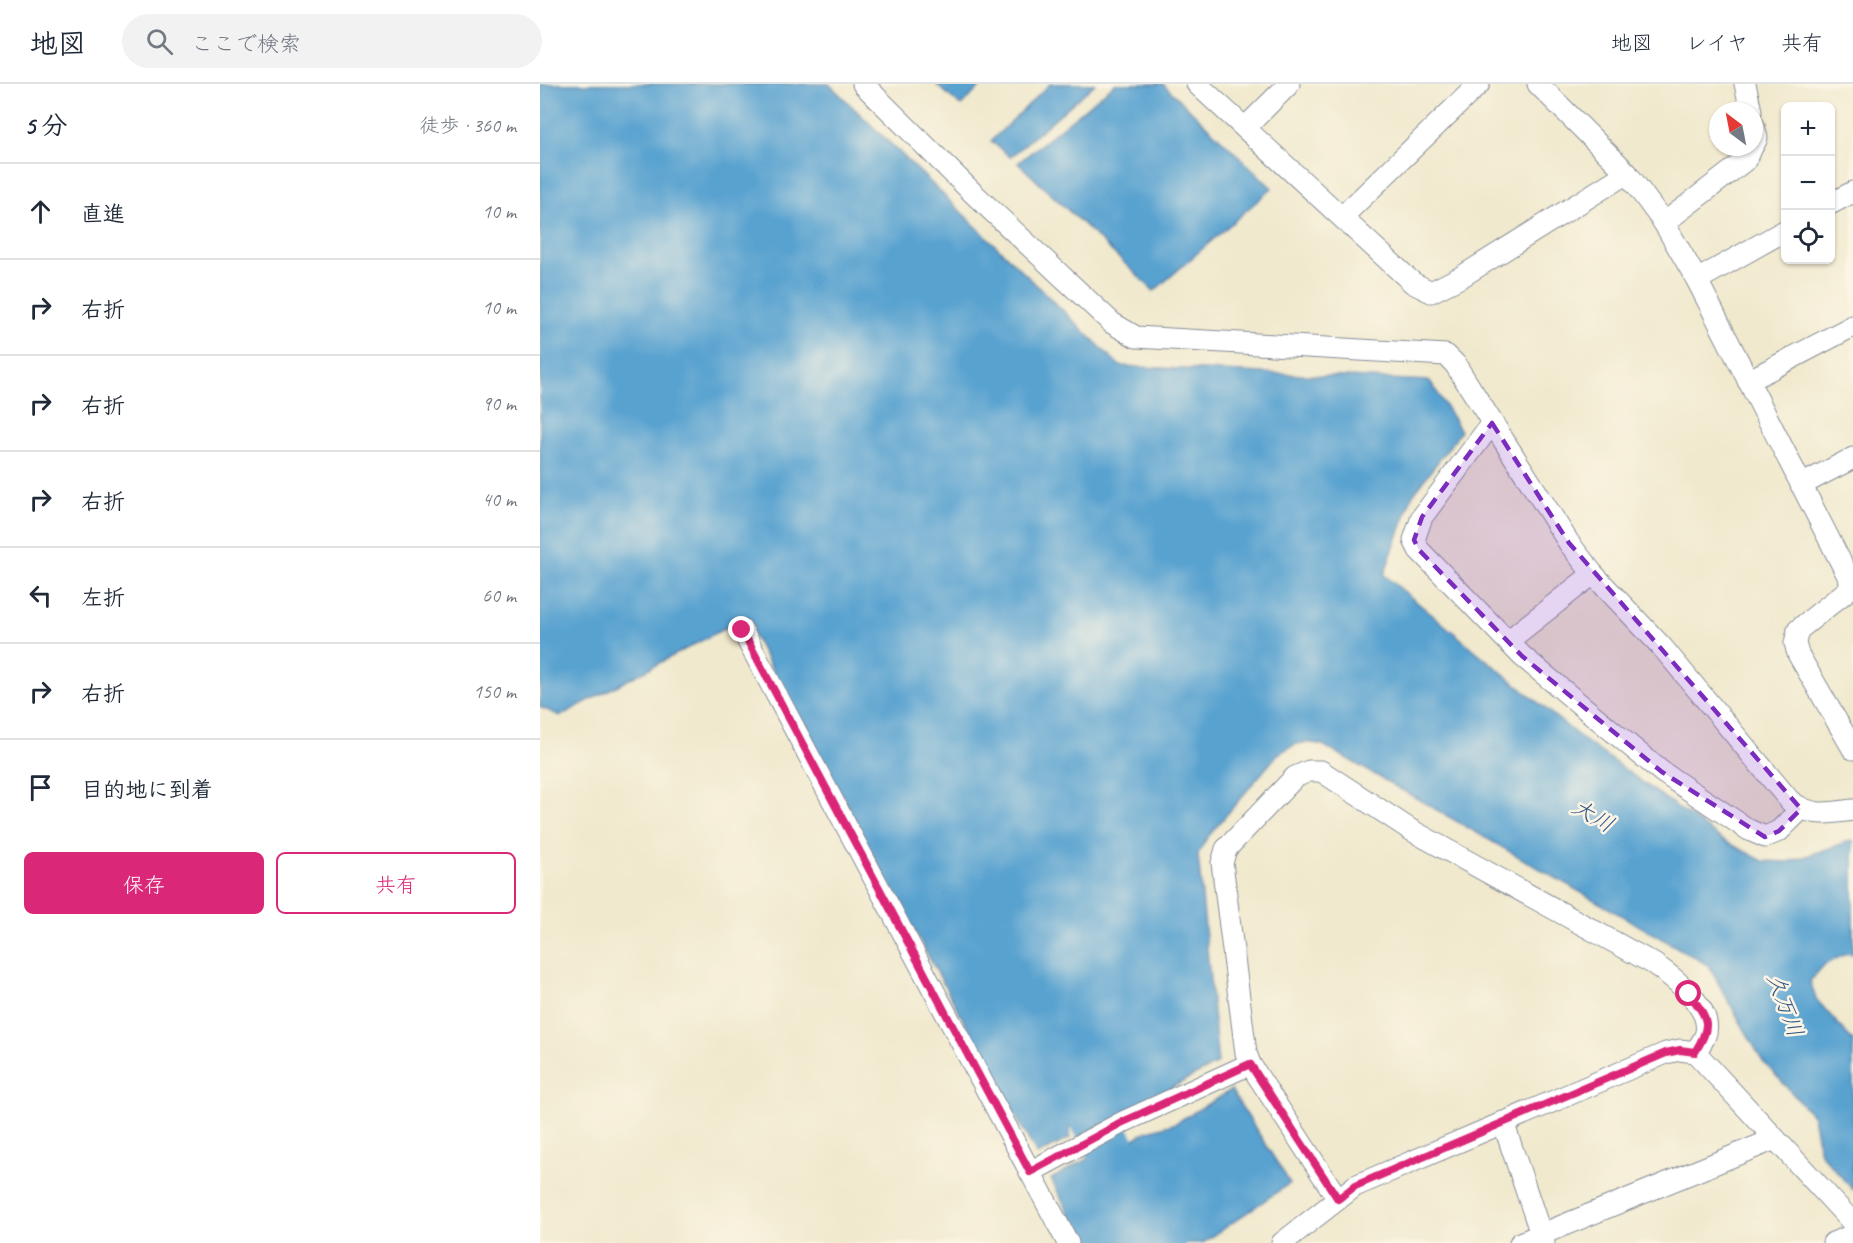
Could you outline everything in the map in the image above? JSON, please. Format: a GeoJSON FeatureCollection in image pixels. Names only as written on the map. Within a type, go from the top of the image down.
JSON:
{"type":"FeatureCollection","features":[{"type":"Feature","properties":{"kind":"street"},"geometry":{"type":"LineString","coordinates":[[863,84],[974,194],[1112,323],[1136,337],[1446,355],[1455,364],[1569,543],[1593,574],[1662,647],[1790,801],[1801,809],[1815,814],[1853,810]]}},
{"type":"Feature","properties":{"kind":"street"},"geometry":{"type":"LineString","coordinates":[[1197,84],[1413,283],[1431,292],[1461,277],[1627,174]]}},
{"type":"Feature","properties":{"kind":"street"},"geometry":{"type":"LineString","coordinates":[[1245,128],[1289,84]]}},
{"type":"Feature","properties":{"kind":"street"},"geometry":{"type":"LineString","coordinates":[[1342,217],[1479,84]]}},
{"type":"Feature","properties":{"kind":"street"},"geometry":{"type":"LineString","coordinates":[[1538,84],[1627,174],[1664,224],[1697,280],[1853,586],[1798,630],[1795,643],[1798,654],[1853,749]]}},
{"type":"Feature","properties":{"kind":"street"},"geometry":{"type":"LineString","coordinates":[[1745,84],[1749,102]]}},
{"type":"Feature","properties":{"kind":"street"},"geometry":{"type":"LineString","coordinates":[[1664,224],[1748,156]]}},
{"type":"Feature","properties":{"kind":"street"},"geometry":{"type":"LineString","coordinates":[[1835,201],[1853,192]]}},
{"type":"Feature","properties":{"kind":"street"},"geometry":{"type":"LineString","coordinates":[[1697,280],[1781,232]]}},
{"type":"Feature","properties":{"kind":"street"},"geometry":{"type":"LineString","coordinates":[[1748,381],[1853,326]]}},
{"type":"Feature","properties":{"kind":"street"},"geometry":{"type":"LineString","coordinates":[[1492,423],[1422,517],[1414,540],[1419,550],[1522,656],[1662,772],[1749,830],[1765,837],[1779,831],[1801,809]]}},
{"type":"Feature","properties":{"kind":"street"},"geometry":{"type":"LineString","coordinates":[[1802,485],[1853,458]]}},
{"type":"Feature","properties":{"kind":"street"},"geometry":{"type":"LineString","coordinates":[[1518,633],[1593,574]]}},
{"type":"Feature","properties":{"kind":"street"},"geometry":{"type":"LineString","coordinates":[[742,630],[1068,1243]]}},
{"type":"Feature","properties":{"kind":"street"},"geometry":{"type":"LineString","coordinates":[[1338,1199],[1250,1064],[1246,1053],[1222,863],[1226,849],[1295,777],[1309,771],[1321,771],[1411,830],[1654,964],[1674,978],[1701,1009],[1706,1022],[1705,1035],[1695,1052]]}},
{"type":"Feature","properties":{"kind":"street"},"geometry":{"type":"LineString","coordinates":[[1282,1243],[1355,1186],[1666,1053],[1680,1050],[1695,1052],[1853,1223]]}},
{"type":"Feature","properties":{"kind":"street"},"geometry":{"type":"LineString","coordinates":[[1030,1172],[1123,1122],[1250,1064]]}},
{"type":"Feature","properties":{"kind":"street"},"geometry":{"type":"LineString","coordinates":[[1503,1122],[1542,1239]]}},
{"type":"Feature","properties":{"kind":"street"},"geometry":{"type":"LineString","coordinates":[[1520,1243],[1542,1239],[1776,1139]]}},
{"type":"Feature","properties":{"kind":"street"},"geometry":{"type":"LineString","coordinates":[[1833,1243],[1853,1235]]}},
{"type":"Feature","properties":{"kind":"highlighted area"},"geometry":{"type":"Polygon","coordinates":[[[1492,423],[1569,543],[1801,809],[1779,831],[1765,837],[1662,772],[1522,656],[1419,550],[1414,540],[1422,517],[1492,423]]]}},
{"type":"Feature","properties":{"kind":"water"},"geometry":{"type":"Polygon","coordinates":[[[540,84],[829,84],[1120,366],[1430,381],[1461,431],[1412,496],[1384,575],[1581,738],[1723,840],[1763,861],[1789,862],[1853,840],[1853,955],[1847,953],[1824,965],[1810,981],[1816,999],[1853,1041],[1853,1190],[1820,1153],[1813,1116],[1762,1060],[1708,965],[1323,745],[1310,743],[1295,745],[1278,754],[1207,838],[1198,854],[1218,1063],[1118,1116],[1109,1104],[1070,1126],[1070,1138],[1037,1155],[744,618],[560,716],[540,707],[540,84]]]}},
{"type":"Feature","properties":{"kind":"water"},"geometry":{"type":"Polygon","coordinates":[[[936,84],[983,84],[961,106],[936,84]]]}},
{"type":"Feature","properties":{"kind":"water"},"geometry":{"type":"Polygon","coordinates":[[[1050,84],[1095,84],[1010,157],[991,141],[1050,84]]]}},
{"type":"Feature","properties":{"kind":"water"},"geometry":{"type":"Polygon","coordinates":[[[1115,84],[1163,84],[1272,188],[1154,291],[1018,163],[1115,84]]]}},
{"type":"Feature","properties":{"kind":"water"},"geometry":{"type":"Polygon","coordinates":[[[1231,1090],[1290,1183],[1203,1243],[1085,1243],[1051,1179],[1094,1155],[1091,1149],[1125,1133],[1131,1141],[1145,1132],[1176,1123],[1231,1090]]]}},
{"type":"Feature","properties":{"kind":"waterway"},"geometry":{"type":"LineString","coordinates":[[1092,1113],[1161,1243]]}},
{"type":"Feature","properties":{"kind":"route"},"geometry":{"type":"LineString","coordinates":[[742,630],[1030,1172],[1123,1122],[1250,1064],[1338,1199],[1355,1186],[1666,1053],[1680,1050],[1695,1052],[1705,1035],[1706,1022],[1701,1009],[1689,994]]}},
{"type":"Feature","properties":{"kind":"water label","name":"大川"},"geometry":{"type":"Point","coordinates":[1593,816]}},
{"type":"Feature","properties":{"kind":"water label","name":"久万川"},"geometry":{"type":"Point","coordinates":[1785,1005]}}]}
